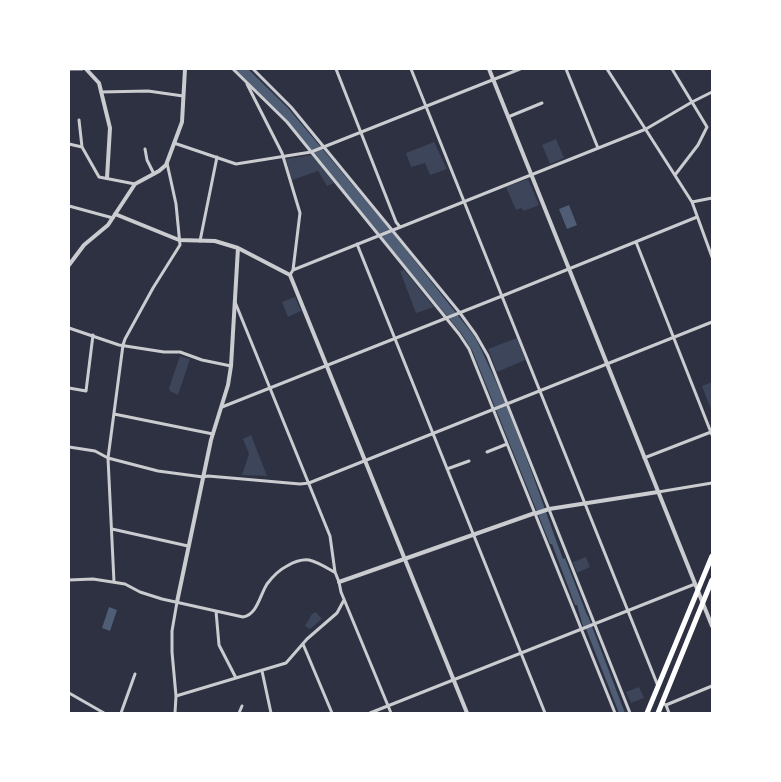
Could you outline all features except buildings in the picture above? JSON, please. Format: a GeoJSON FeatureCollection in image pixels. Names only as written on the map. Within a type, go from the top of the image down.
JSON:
{"type":"FeatureCollection","features":[{"type":"Feature","properties":{"kind":"highway"},"geometry":{"type":"LineString","coordinates":[[647,713],[712,556]]}},
{"type":"Feature","properties":{"kind":"highway"},"geometry":{"type":"LineString","coordinates":[[658,713],[664,704],[712,580]]}},
{"type":"Feature","properties":{"kind":"street"},"geometry":{"type":"LineString","coordinates":[[69,69],[82,69]]}},
{"type":"Feature","properties":{"kind":"street"},"geometry":{"type":"LineString","coordinates":[[86,69],[99,83],[110,132],[107,178]]}},
{"type":"Feature","properties":{"kind":"street"},"geometry":{"type":"LineString","coordinates":[[69,265],[84,245],[106,227],[135,184],[164,168],[167,163],[182,122],[185,69]]}},
{"type":"Feature","properties":{"kind":"street"},"geometry":{"type":"LineString","coordinates":[[233,69],[287,122],[447,318],[469,349],[615,713]]}},
{"type":"Feature","properties":{"kind":"street"},"geometry":{"type":"LineString","coordinates":[[253,69],[291,107],[476,335],[488,356],[630,713]]}},
{"type":"Feature","properties":{"kind":"street"},"geometry":{"type":"LineString","coordinates":[[336,69],[396,222],[400,226]]}},
{"type":"Feature","properties":{"kind":"street"},"geometry":{"type":"LineString","coordinates":[[412,69],[658,687]]}},
{"type":"Feature","properties":{"kind":"street"},"geometry":{"type":"LineString","coordinates":[[489,69],[712,626]]}},
{"type":"Feature","properties":{"kind":"street"},"geometry":{"type":"LineString","coordinates":[[174,143],[236,164],[312,152],[520,69]]}},
{"type":"Feature","properties":{"kind":"street"},"geometry":{"type":"LineString","coordinates":[[566,69],[598,148]]}},
{"type":"Feature","properties":{"kind":"street"},"geometry":{"type":"LineString","coordinates":[[607,69],[692,202],[712,257]]}},
{"type":"Feature","properties":{"kind":"street"},"geometry":{"type":"LineString","coordinates":[[672,69],[706,124],[706,129],[698,145],[675,175]]}},
{"type":"Feature","properties":{"kind":"street"},"geometry":{"type":"LineString","coordinates":[[246,82],[283,157],[300,213],[293,270],[290,275]]}},
{"type":"Feature","properties":{"kind":"street"},"geometry":{"type":"LineString","coordinates":[[101,92],[148,91],[183,96]]}},
{"type":"Feature","properties":{"kind":"street"},"geometry":{"type":"LineString","coordinates":[[293,270],[646,129],[712,92]]}},
{"type":"Feature","properties":{"kind":"street"},"geometry":{"type":"LineString","coordinates":[[508,117],[542,103]]}},
{"type":"Feature","properties":{"kind":"street"},"geometry":{"type":"LineString","coordinates":[[79,120],[82,147],[100,177],[135,184]]}},
{"type":"Feature","properties":{"kind":"street"},"geometry":{"type":"LineString","coordinates":[[69,144],[82,147]]}},
{"type":"Feature","properties":{"kind":"street"},"geometry":{"type":"LineString","coordinates":[[145,149],[147,160],[154,174]]}},
{"type":"Feature","properties":{"kind":"street"},"geometry":{"type":"LineString","coordinates":[[200,241],[217,157]]}},
{"type":"Feature","properties":{"kind":"street"},"geometry":{"type":"LineString","coordinates":[[114,582],[108,458],[123,345],[152,288],[180,245],[176,204],[167,163]]}},
{"type":"Feature","properties":{"kind":"street"},"geometry":{"type":"LineString","coordinates":[[692,202],[712,198]]}},
{"type":"Feature","properties":{"kind":"street"},"geometry":{"type":"LineString","coordinates":[[69,206],[114,216],[179,240],[215,241],[238,248],[290,275],[328,365],[467,713]]}},
{"type":"Feature","properties":{"kind":"street"},"geometry":{"type":"LineString","coordinates":[[222,408],[697,216]]}},
{"type":"Feature","properties":{"kind":"street"},"geometry":{"type":"LineString","coordinates":[[636,242],[712,433],[644,458]]}},
{"type":"Feature","properties":{"kind":"street"},"geometry":{"type":"LineString","coordinates":[[357,244],[545,713]]}},
{"type":"Feature","properties":{"kind":"street"},"geometry":{"type":"LineString","coordinates":[[175,713],[176,696],[172,638],[188,546],[203,477],[213,434],[228,385],[231,366],[238,248]]}},
{"type":"Feature","properties":{"kind":"street"},"geometry":{"type":"LineString","coordinates":[[235,301],[330,536],[335,572],[344,600],[390,713]]}},
{"type":"Feature","properties":{"kind":"street"},"geometry":{"type":"LineString","coordinates":[[69,447],[95,451],[108,458],[158,471],[203,477],[300,484],[309,483],[712,322]]}},
{"type":"Feature","properties":{"kind":"street"},"geometry":{"type":"LineString","coordinates":[[69,328],[123,345],[164,352],[180,352],[202,360],[231,366]]}},
{"type":"Feature","properties":{"kind":"street"},"geometry":{"type":"LineString","coordinates":[[69,388],[86,391],[93,336]]}},
{"type":"Feature","properties":{"kind":"street"},"geometry":{"type":"LineString","coordinates":[[114,414],[213,434]]}},
{"type":"Feature","properties":{"kind":"street"},"geometry":{"type":"LineString","coordinates":[[487,452],[508,444]]}},
{"type":"Feature","properties":{"kind":"street"},"geometry":{"type":"LineString","coordinates":[[447,470],[469,461]]}},
{"type":"Feature","properties":{"kind":"street"},"geometry":{"type":"LineString","coordinates":[[339,582],[548,509],[712,483]]}},
{"type":"Feature","properties":{"kind":"street"},"geometry":{"type":"LineString","coordinates":[[112,529],[188,546]]}},
{"type":"Feature","properties":{"kind":"street"},"geometry":{"type":"LineString","coordinates":[[69,580],[93,579],[125,584],[140,592],[162,599],[242,617],[248,616],[254,611],[266,586],[278,571],[298,560],[310,560],[335,572]]}},
{"type":"Feature","properties":{"kind":"street"},"geometry":{"type":"LineString","coordinates":[[370,713],[695,584]]}},
{"type":"Feature","properties":{"kind":"street"},"geometry":{"type":"LineString","coordinates":[[176,696],[286,663],[303,644],[337,613],[344,600]]}},
{"type":"Feature","properties":{"kind":"street"},"geometry":{"type":"LineString","coordinates":[[216,611],[218,645],[236,678]]}},
{"type":"Feature","properties":{"kind":"street"},"geometry":{"type":"LineString","coordinates":[[303,644],[332,713]]}},
{"type":"Feature","properties":{"kind":"street"},"geometry":{"type":"LineString","coordinates":[[262,671],[272,713]]}},
{"type":"Feature","properties":{"kind":"street"},"geometry":{"type":"LineString","coordinates":[[121,713],[135,674]]}},
{"type":"Feature","properties":{"kind":"street"},"geometry":{"type":"LineString","coordinates":[[670,713],[664,704],[712,686]]}},
{"type":"Feature","properties":{"kind":"street"},"geometry":{"type":"LineString","coordinates":[[69,693],[104,713]]}},
{"type":"Feature","properties":{"kind":"street"},"geometry":{"type":"LineString","coordinates":[[239,713],[242,706]]}},
{"type":"Feature","properties":{"kind":"shaded area"},"geometry":{"type":"Polygon","coordinates":[[[235,69],[248,69],[288,108],[392,232],[475,337],[512,419],[563,559],[565,558],[625,713],[619,713],[586,629],[584,630],[577,605],[575,605],[552,544],[550,544],[472,350],[461,333],[287,122],[235,69]]]}},
{"type":"Feature","properties":{"kind":"shaded area"},"geometry":{"type":"Polygon","coordinates":[[[556,139],[564,158],[550,164],[542,145],[556,139]]]}},
{"type":"Feature","properties":{"kind":"shaded area"},"geometry":{"type":"Polygon","coordinates":[[[434,142],[447,169],[430,175],[425,163],[411,167],[406,153],[434,142]]]}},
{"type":"Feature","properties":{"kind":"shaded area"},"geometry":{"type":"Polygon","coordinates":[[[312,155],[334,183],[327,186],[318,171],[292,180],[286,159],[312,155]]]}},
{"type":"Feature","properties":{"kind":"shaded area"},"geometry":{"type":"Polygon","coordinates":[[[528,179],[539,205],[524,211],[521,208],[516,210],[506,187],[528,179]]]}},
{"type":"Feature","properties":{"kind":"shaded area"},"geometry":{"type":"Polygon","coordinates":[[[569,205],[577,225],[567,229],[559,209],[569,205]]]}},
{"type":"Feature","properties":{"kind":"shaded area"},"geometry":{"type":"Polygon","coordinates":[[[404,270],[434,307],[416,313],[400,271],[404,270]]]}},
{"type":"Feature","properties":{"kind":"shaded area"},"geometry":{"type":"Polygon","coordinates":[[[295,297],[301,311],[288,317],[282,302],[295,297]]]}},
{"type":"Feature","properties":{"kind":"shaded area"},"geometry":{"type":"Polygon","coordinates":[[[517,338],[525,360],[497,372],[488,349],[517,338]]]}},
{"type":"Feature","properties":{"kind":"shaded area"},"geometry":{"type":"Polygon","coordinates":[[[180,356],[190,359],[178,395],[170,391],[169,388],[180,356]]]}},
{"type":"Feature","properties":{"kind":"shaded area"},"geometry":{"type":"Polygon","coordinates":[[[712,382],[712,412],[702,386],[712,382]]]}},
{"type":"Feature","properties":{"kind":"shaded area"},"geometry":{"type":"Polygon","coordinates":[[[251,435],[267,476],[242,475],[249,454],[243,439],[251,435]]]}},
{"type":"Feature","properties":{"kind":"shaded area"},"geometry":{"type":"Polygon","coordinates":[[[586,557],[590,567],[577,573],[573,562],[586,557]]]}},
{"type":"Feature","properties":{"kind":"shaded area"},"geometry":{"type":"Polygon","coordinates":[[[109,607],[117,610],[110,631],[102,628],[109,607]]]}},
{"type":"Feature","properties":{"kind":"shaded area"},"geometry":{"type":"Polygon","coordinates":[[[316,612],[322,619],[310,629],[305,626],[312,614],[316,612]]]}},
{"type":"Feature","properties":{"kind":"shaded area"},"geometry":{"type":"Polygon","coordinates":[[[639,687],[644,698],[631,703],[626,692],[639,687]]]}}]}
